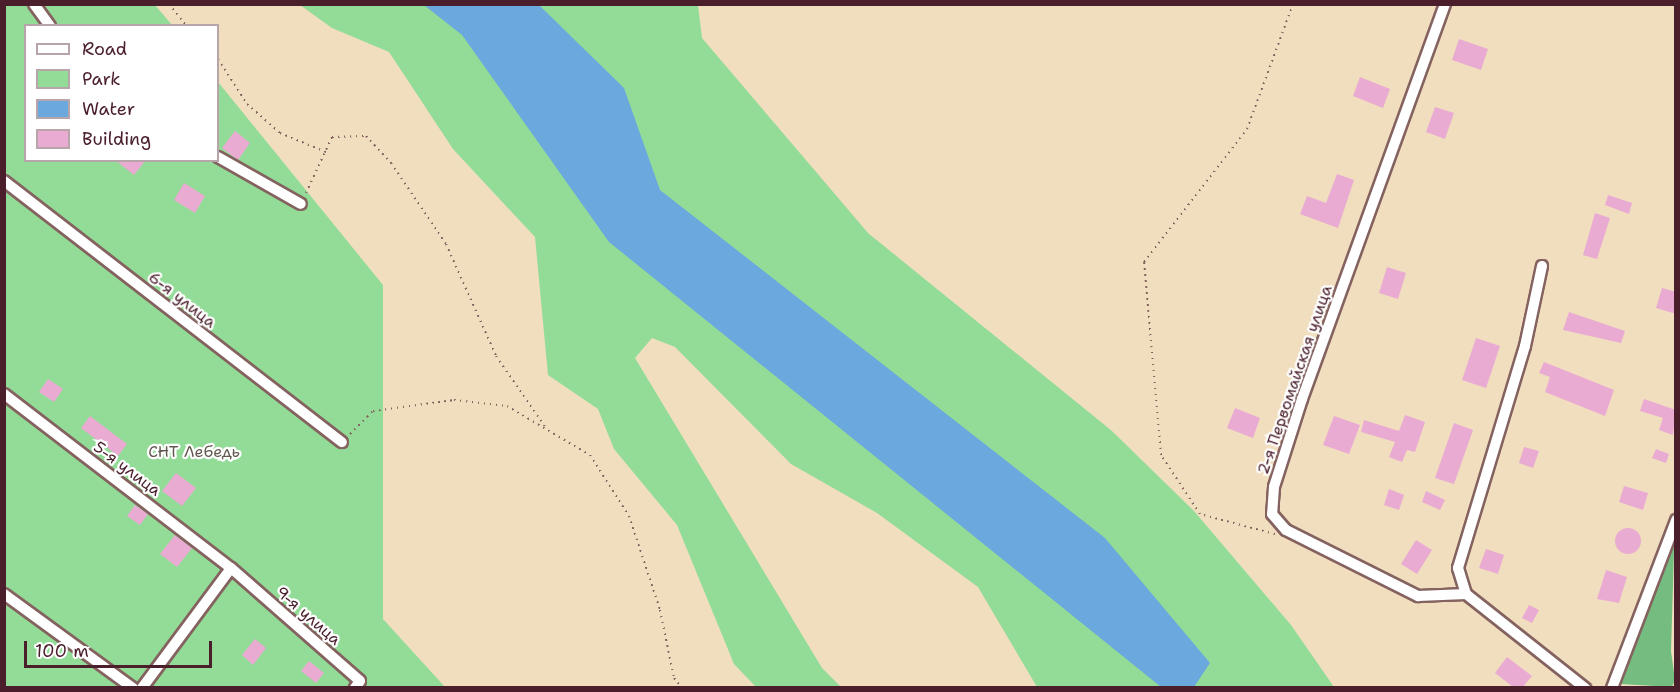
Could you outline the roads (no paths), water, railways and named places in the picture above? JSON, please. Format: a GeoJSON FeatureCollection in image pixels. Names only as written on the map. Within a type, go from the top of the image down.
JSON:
{"type":"FeatureCollection","features":[{"type":"Feature","properties":{"kind":"street"},"geometry":{"type":"LineString","coordinates":[[34,4],[49,24]]}},
{"type":"Feature","properties":{"kind":"street","name":"2-я Первомайская улица"},"geometry":{"type":"LineString","coordinates":[[1445,4],[1274,487],[1272,514],[1286,530],[1418,596],[1467,594]]}},
{"type":"Feature","properties":{"kind":"street"},"geometry":{"type":"LineString","coordinates":[[219,158],[301,204]]}},
{"type":"Feature","properties":{"kind":"street","name":"6-я улица"},"geometry":{"type":"LineString","coordinates":[[4,181],[342,442]]}},
{"type":"Feature","properties":{"kind":"street"},"geometry":{"type":"LineString","coordinates":[[1542,266],[1525,346],[1458,568],[1467,594],[1585,687]]}},
{"type":"Feature","properties":{"kind":"street","name":"5-я улица"},"geometry":{"type":"LineString","coordinates":[[4,394],[231,568]]}},
{"type":"Feature","properties":{"kind":"street"},"geometry":{"type":"LineString","coordinates":[[1612,687],[1676,520]]}},
{"type":"Feature","properties":{"kind":"street"},"geometry":{"type":"LineString","coordinates":[[142,687],[231,568]]}},
{"type":"Feature","properties":{"kind":"street","name":"9-я улица"},"geometry":{"type":"LineString","coordinates":[[231,568],[361,685]]}},
{"type":"Feature","properties":{"kind":"street"},"geometry":{"type":"LineString","coordinates":[[4,594],[133,687]]}},
{"type":"Feature","properties":{"kind":"water"},"geometry":{"type":"Polygon","coordinates":[[[424,5],[539,5],[624,88],[660,190],[1105,538],[1210,663],[1194,687],[1161,687],[609,242],[462,35],[424,5]]]}},
{"type":"Feature","properties":{"kind":"park label","name":"СНТ Лебедь"},"geometry":{"type":"Point","coordinates":[194,452]}}]}
